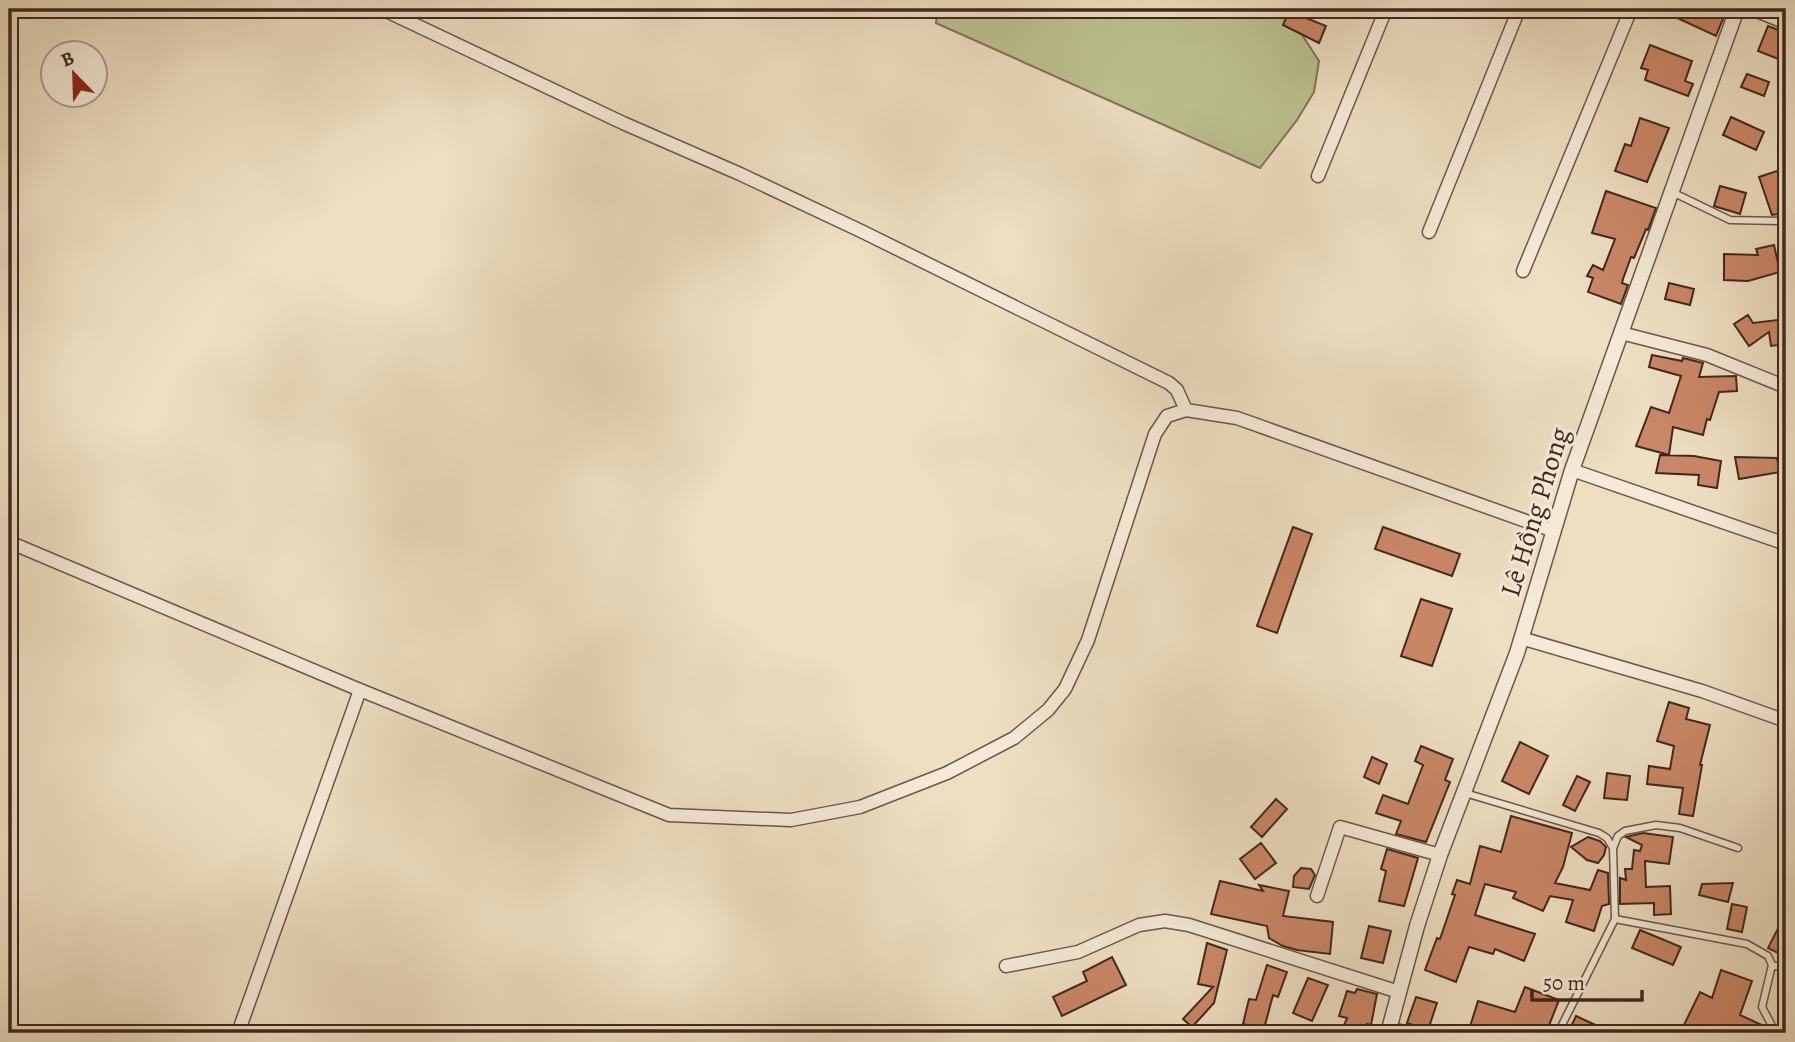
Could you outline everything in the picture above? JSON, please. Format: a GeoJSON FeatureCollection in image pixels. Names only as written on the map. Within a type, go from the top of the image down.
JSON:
{"type":"FeatureCollection","features":[{"type":"Feature","properties":{"kind":"street"},"geometry":{"type":"LineString","coordinates":[[382,9],[622,123],[849,225],[1157,377],[1177,390],[1186,410]]}},
{"type":"Feature","properties":{"kind":"street"},"geometry":{"type":"LineString","coordinates":[[1318,176],[1386,9]]}},
{"type":"Feature","properties":{"kind":"street"},"geometry":{"type":"LineString","coordinates":[[1429,232],[1519,9]]}},
{"type":"Feature","properties":{"kind":"street"},"geometry":{"type":"LineString","coordinates":[[1523,271],[1631,9]]}},
{"type":"Feature","properties":{"kind":"street","name":"Lê Hồng Phong"},"geometry":{"type":"LineString","coordinates":[[1389,1030],[1440,855],[1521,638],[1572,470],[1737,9]]}},
{"type":"Feature","properties":{"kind":"street"},"geometry":{"type":"LineString","coordinates":[[1621,333],[1707,355],[1786,387]]}},
{"type":"Feature","properties":{"kind":"street"},"geometry":{"type":"LineString","coordinates":[[9,542],[360,690],[669,815],[791,820],[860,807],[947,773],[1014,738],[1048,709],[1065,689],[1088,640],[1156,434],[1167,416],[1186,410],[1237,418],[1553,531]]}},
{"type":"Feature","properties":{"kind":"street"},"geometry":{"type":"LineString","coordinates":[[1572,470],[1786,544]]}},
{"type":"Feature","properties":{"kind":"street"},"geometry":{"type":"LineString","coordinates":[[1521,638],[1702,691],[1786,721]]}},
{"type":"Feature","properties":{"kind":"street"},"geometry":{"type":"LineString","coordinates":[[238,1033],[360,690]]}},
{"type":"Feature","properties":{"kind":"street"},"geometry":{"type":"LineString","coordinates":[[1317,896],[1340,827],[1440,855]]}},
{"type":"Feature","properties":{"kind":"street"},"geometry":{"type":"LineString","coordinates":[[1006,966],[1078,952],[1139,925],[1165,922],[1189,925],[1399,992]]}},
{"type":"Feature","properties":{"kind":"street"},"geometry":{"type":"LineString","coordinates":[[1389,1030],[1405,1033]]}},
{"type":"Feature","properties":{"kind":"lane"},"geometry":{"type":"LineString","coordinates":[[1744,9],[1786,26]]}},
{"type":"Feature","properties":{"kind":"lane"},"geometry":{"type":"LineString","coordinates":[[1672,192],[1730,220],[1786,221]]}},
{"type":"Feature","properties":{"kind":"lane"},"geometry":{"type":"LineString","coordinates":[[1463,792],[1599,833],[1607,838],[1614,848]]}},
{"type":"Feature","properties":{"kind":"lane"},"geometry":{"type":"LineString","coordinates":[[1558,1033],[1615,919],[1614,848],[1620,834],[1656,825],[1680,828],[1738,848]]}},
{"type":"Feature","properties":{"kind":"lane"},"geometry":{"type":"LineString","coordinates":[[1615,919],[1747,944],[1768,956],[1772,965],[1762,1007],[1771,1024],[1772,1033]]}},
{"type":"Feature","properties":{"kind":"lane"},"geometry":{"type":"LineString","coordinates":[[1772,965],[1786,969]]}},
{"type":"Feature","properties":{"kind":"lane"},"geometry":{"type":"LineString","coordinates":[[1239,1029],[1255,1033]]}},
{"type":"Feature","properties":{"kind":"green space"},"geometry":{"type":"Polygon","coordinates":[[[937,9],[1277,9],[1288,13],[1319,61],[1314,92],[1297,120],[1260,168],[936,23],[937,9]]]}},
{"type":"Feature","properties":{"kind":"building"},"geometry":{"type":"Polygon","coordinates":[[[1658,9],[1714,9],[1725,14],[1716,36],[1658,9]]]}},
{"type":"Feature","properties":{"kind":"building"},"geometry":{"type":"Polygon","coordinates":[[[1289,11],[1326,26],[1319,43],[1283,25],[1289,11]]]}},
{"type":"Feature","properties":{"kind":"building"},"geometry":{"type":"Polygon","coordinates":[[[1768,26],[1786,33],[1786,62],[1758,51],[1768,26]]]}},
{"type":"Feature","properties":{"kind":"building"},"geometry":{"type":"Polygon","coordinates":[[[1650,45],[1692,61],[1685,81],[1693,84],[1688,96],[1645,80],[1648,70],[1641,68],[1650,45]]]}},
{"type":"Feature","properties":{"kind":"building"},"geometry":{"type":"Polygon","coordinates":[[[1747,74],[1769,82],[1764,96],[1741,87],[1747,74]]]}},
{"type":"Feature","properties":{"kind":"building"},"geometry":{"type":"Polygon","coordinates":[[[1731,117],[1764,132],[1756,150],[1723,135],[1731,117]]]}},
{"type":"Feature","properties":{"kind":"building"},"geometry":{"type":"Polygon","coordinates":[[[1640,118],[1669,128],[1647,182],[1615,171],[1625,144],[1631,146],[1640,118]]]}},
{"type":"Feature","properties":{"kind":"building"},"geometry":{"type":"Polygon","coordinates":[[[1786,168],[1786,213],[1772,215],[1759,177],[1786,168]]]}},
{"type":"Feature","properties":{"kind":"building"},"geometry":{"type":"Polygon","coordinates":[[[1720,186],[1746,193],[1740,214],[1714,206],[1720,186]]]}},
{"type":"Feature","properties":{"kind":"building"},"geometry":{"type":"Polygon","coordinates":[[[1606,191],[1656,208],[1634,258],[1631,257],[1622,283],[1628,285],[1621,304],[1588,292],[1593,278],[1587,276],[1593,265],[1603,270],[1615,239],[1592,233],[1606,191]]]}},
{"type":"Feature","properties":{"kind":"building"},"geometry":{"type":"Polygon","coordinates":[[[1774,245],[1780,272],[1748,281],[1724,280],[1724,254],[1758,255],[1756,249],[1774,245]]]}},
{"type":"Feature","properties":{"kind":"building"},"geometry":{"type":"Polygon","coordinates":[[[1669,283],[1694,289],[1690,305],[1665,299],[1669,283]]]}},
{"type":"Feature","properties":{"kind":"building"},"geometry":{"type":"Polygon","coordinates":[[[1748,315],[1753,323],[1786,319],[1786,344],[1771,346],[1769,332],[1749,346],[1734,324],[1748,315]]]}},
{"type":"Feature","properties":{"kind":"building"},"geometry":{"type":"Polygon","coordinates":[[[1652,355],[1703,363],[1699,377],[1736,376],[1737,391],[1719,392],[1703,435],[1673,427],[1669,455],[1636,446],[1651,407],[1669,413],[1681,376],[1649,367],[1652,355]]]}},
{"type":"Feature","properties":{"kind":"building"},"geometry":{"type":"Polygon","coordinates":[[[1660,455],[1694,456],[1721,461],[1717,488],[1698,485],[1699,475],[1656,473],[1660,455]]]}},
{"type":"Feature","properties":{"kind":"building"},"geometry":{"type":"Polygon","coordinates":[[[1735,457],[1777,458],[1780,472],[1739,479],[1735,457]]]}},
{"type":"Feature","properties":{"kind":"building"},"geometry":{"type":"Polygon","coordinates":[[[1293,527],[1312,534],[1277,633],[1257,626],[1293,527]]]}},
{"type":"Feature","properties":{"kind":"building"},"geometry":{"type":"Polygon","coordinates":[[[1383,527],[1460,554],[1452,576],[1375,549],[1383,527]]]}},
{"type":"Feature","properties":{"kind":"building"},"geometry":{"type":"Polygon","coordinates":[[[1421,599],[1452,609],[1432,666],[1401,656],[1421,599]]]}},
{"type":"Feature","properties":{"kind":"building"},"geometry":{"type":"Polygon","coordinates":[[[1669,702],[1689,708],[1686,719],[1710,725],[1700,765],[1693,816],[1679,814],[1683,788],[1647,784],[1649,766],[1670,769],[1674,746],[1657,741],[1669,702]]]}},
{"type":"Feature","properties":{"kind":"building"},"geometry":{"type":"Polygon","coordinates":[[[1520,742],[1548,756],[1529,794],[1502,781],[1520,742]]]}},
{"type":"Feature","properties":{"kind":"building"},"geometry":{"type":"Polygon","coordinates":[[[1421,746],[1453,759],[1445,780],[1450,782],[1426,842],[1396,834],[1401,821],[1376,813],[1383,795],[1408,804],[1423,765],[1415,761],[1421,746]]]}},
{"type":"Feature","properties":{"kind":"building"},"geometry":{"type":"Polygon","coordinates":[[[1372,757],[1387,764],[1379,784],[1364,777],[1372,757]]]}},
{"type":"Feature","properties":{"kind":"building"},"geometry":{"type":"Polygon","coordinates":[[[1607,773],[1630,776],[1627,800],[1604,798],[1607,773]]]}},
{"type":"Feature","properties":{"kind":"building"},"geometry":{"type":"Polygon","coordinates":[[[1577,776],[1590,782],[1575,811],[1563,805],[1577,776]]]}},
{"type":"Feature","properties":{"kind":"building"},"geometry":{"type":"Polygon","coordinates":[[[1276,799],[1287,809],[1262,837],[1251,827],[1276,799]]]}},
{"type":"Feature","properties":{"kind":"building"},"geometry":{"type":"Polygon","coordinates":[[[1511,816],[1572,833],[1563,867],[1555,883],[1590,890],[1598,870],[1608,873],[1609,904],[1602,906],[1594,931],[1566,922],[1573,900],[1550,896],[1543,911],[1513,898],[1516,892],[1485,884],[1475,915],[1535,934],[1524,961],[1495,949],[1493,954],[1469,947],[1456,982],[1425,970],[1437,938],[1440,939],[1455,895],[1452,894],[1457,880],[1470,884],[1480,846],[1501,852],[1511,816]]]}},
{"type":"Feature","properties":{"kind":"building"},"geometry":{"type":"Polygon","coordinates":[[[1643,833],[1673,837],[1669,864],[1645,861],[1646,887],[1670,886],[1671,914],[1654,915],[1654,903],[1620,904],[1620,878],[1626,880],[1625,869],[1632,869],[1634,850],[1640,851],[1642,845],[1626,837],[1643,833]]]}},
{"type":"Feature","properties":{"kind":"building"},"geometry":{"type":"Polygon","coordinates":[[[1588,837],[1600,841],[1606,847],[1598,863],[1587,860],[1571,847],[1588,837]]]}},
{"type":"Feature","properties":{"kind":"building"},"geometry":{"type":"Polygon","coordinates":[[[1261,843],[1276,863],[1255,879],[1240,859],[1261,843]]]}},
{"type":"Feature","properties":{"kind":"building"},"geometry":{"type":"Polygon","coordinates":[[[1387,849],[1418,858],[1404,906],[1379,901],[1386,871],[1381,869],[1387,849]]]}},
{"type":"Feature","properties":{"kind":"building"},"geometry":{"type":"Polygon","coordinates":[[[1301,868],[1311,869],[1315,875],[1309,889],[1293,887],[1294,876],[1301,868]]]}},
{"type":"Feature","properties":{"kind":"building"},"geometry":{"type":"Polygon","coordinates":[[[1220,881],[1263,891],[1259,885],[1289,891],[1283,916],[1333,922],[1330,954],[1283,946],[1269,938],[1267,926],[1211,914],[1220,881]]]}},
{"type":"Feature","properties":{"kind":"building"},"geometry":{"type":"Polygon","coordinates":[[[1733,883],[1728,902],[1699,895],[1702,884],[1733,883]]]}},
{"type":"Feature","properties":{"kind":"building"},"geometry":{"type":"Polygon","coordinates":[[[1732,904],[1747,907],[1742,932],[1727,929],[1732,904]]]}},
{"type":"Feature","properties":{"kind":"building"},"geometry":{"type":"Polygon","coordinates":[[[1786,913],[1786,957],[1768,948],[1786,913]]]}},
{"type":"Feature","properties":{"kind":"building"},"geometry":{"type":"Polygon","coordinates":[[[1369,926],[1391,931],[1383,963],[1361,958],[1369,926]]]}},
{"type":"Feature","properties":{"kind":"building"},"geometry":{"type":"Polygon","coordinates":[[[1640,930],[1681,947],[1673,965],[1632,948],[1640,930]]]}},
{"type":"Feature","properties":{"kind":"building"},"geometry":{"type":"Polygon","coordinates":[[[1207,943],[1227,950],[1214,1003],[1192,1027],[1183,1019],[1213,987],[1198,984],[1207,943]]]}},
{"type":"Feature","properties":{"kind":"building"},"geometry":{"type":"Polygon","coordinates":[[[1112,957],[1126,985],[1062,1016],[1053,997],[1087,981],[1083,972],[1112,957]]]}},
{"type":"Feature","properties":{"kind":"building"},"geometry":{"type":"Polygon","coordinates":[[[1267,965],[1287,972],[1278,997],[1273,995],[1264,1029],[1243,1024],[1249,999],[1256,1000],[1267,965]]]}},
{"type":"Feature","properties":{"kind":"building"},"geometry":{"type":"Polygon","coordinates":[[[1721,970],[1752,981],[1740,1015],[1766,1027],[1766,1033],[1730,1033],[1721,1029],[1719,1033],[1691,1033],[1682,1029],[1700,992],[1712,998],[1721,970]]]}},
{"type":"Feature","properties":{"kind":"building"},"geometry":{"type":"Polygon","coordinates":[[[1308,978],[1328,985],[1312,1021],[1293,1013],[1308,978]]]}},
{"type":"Feature","properties":{"kind":"building"},"geometry":{"type":"Polygon","coordinates":[[[1525,987],[1559,1000],[1546,1033],[1468,1033],[1478,1001],[1515,1012],[1525,987]]]}},
{"type":"Feature","properties":{"kind":"building"},"geometry":{"type":"Polygon","coordinates":[[[1357,989],[1377,994],[1371,1025],[1367,1024],[1363,1033],[1341,1033],[1347,1018],[1339,1016],[1347,991],[1355,993],[1357,989]]]}},
{"type":"Feature","properties":{"kind":"building"},"geometry":{"type":"Polygon","coordinates":[[[1416,997],[1437,1003],[1428,1030],[1407,1023],[1416,997]]]}},
{"type":"Feature","properties":{"kind":"building"},"geometry":{"type":"Polygon","coordinates":[[[1576,1016],[1613,1033],[1568,1033],[1576,1016]]]}}]}
